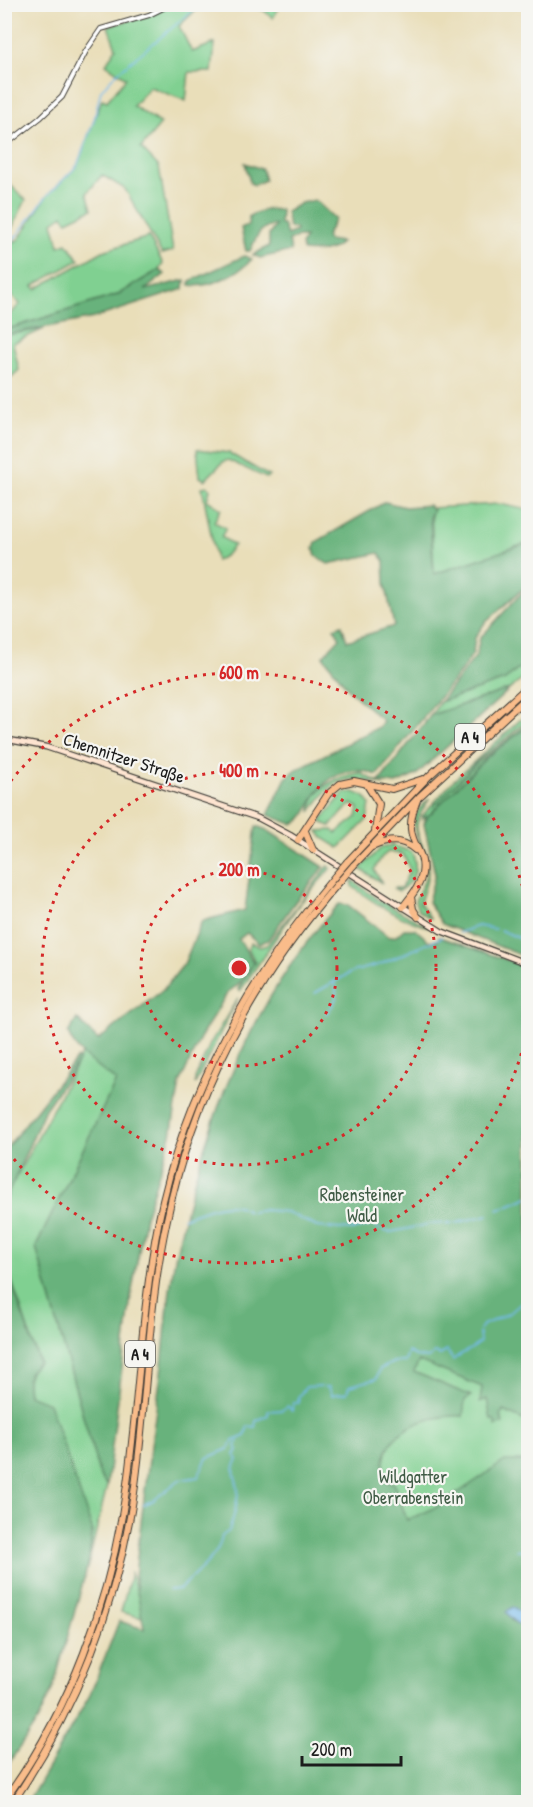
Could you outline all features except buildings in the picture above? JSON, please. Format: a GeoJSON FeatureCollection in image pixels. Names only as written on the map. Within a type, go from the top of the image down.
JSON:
{"type":"FeatureCollection","features":[{"type":"Feature","properties":{"kind":"highway","name":"A 4"},"geometry":{"type":"LineString","coordinates":[[13,1803],[64,1714],[92,1655],[109,1604],[134,1490],[159,1258],[176,1182],[195,1121],[223,1054],[253,999],[289,944],[341,880],[374,831],[429,776],[528,686]]}},
{"type":"Feature","properties":{"kind":"highway","name":"A 4"},"geometry":{"type":"LineString","coordinates":[[4,1801],[58,1712],[85,1650],[103,1598],[126,1489],[153,1253],[168,1182],[189,1117],[214,1056],[255,981],[290,930],[335,876],[369,848],[419,797],[528,696]]}},
{"type":"Feature","properties":{"kind":"highway"},"geometry":{"type":"LineString","coordinates":[[298,840],[334,787],[350,781],[398,788],[429,776]]}},
{"type":"Feature","properties":{"kind":"highway"},"geometry":{"type":"LineString","coordinates":[[367,785],[379,804],[374,831]]}},
{"type":"Feature","properties":{"kind":"highway"},"geometry":{"type":"LineString","coordinates":[[403,907],[411,897],[422,874],[410,825],[419,797]]}},
{"type":"Feature","properties":{"kind":"highway"},"geometry":{"type":"LineString","coordinates":[[305,830],[313,850]]}},
{"type":"Feature","properties":{"kind":"highway"},"geometry":{"type":"LineString","coordinates":[[369,848],[395,840],[409,845],[418,852]]}},
{"type":"Feature","properties":{"kind":"highway"},"geometry":{"type":"LineString","coordinates":[[411,897],[412,909],[418,917]]}},
{"type":"Feature","properties":{"kind":"main road","name":"Chemnitzer Straße"},"geometry":{"type":"LineString","coordinates":[[4,738],[46,747],[227,806],[264,821],[298,840],[418,917],[465,941],[528,964]]}},
{"type":"Feature","properties":{"kind":"street"},"geometry":{"type":"LineString","coordinates":[[4,146],[40,118],[62,97],[92,41],[108,26],[149,15],[171,4]]}},
{"type":"Feature","properties":{"kind":"green space"},"geometry":{"type":"Polygon","coordinates":[[[171,5],[201,5],[179,26],[192,52],[215,43],[212,72],[189,72],[186,101],[150,87],[133,106],[161,124],[141,148],[159,167],[173,251],[162,254],[125,189],[102,175],[87,193],[92,209],[67,221],[63,215],[53,222],[59,246],[67,243],[79,260],[33,286],[36,289],[103,251],[149,237],[163,264],[159,270],[117,295],[5,330],[4,321],[20,304],[5,290],[5,247],[19,239],[46,197],[77,166],[102,99],[107,101],[126,78],[106,64],[116,48],[108,26],[149,15],[171,5]]]}},
{"type":"Feature","properties":{"kind":"green space"},"geometry":{"type":"Polygon","coordinates":[[[241,5],[281,5],[273,18],[263,10],[241,5]]]}},
{"type":"Feature","properties":{"kind":"green space"},"geometry":{"type":"Polygon","coordinates":[[[245,163],[262,169],[265,180],[254,185],[250,183],[245,163]]]}},
{"type":"Feature","properties":{"kind":"green space"},"geometry":{"type":"Polygon","coordinates":[[[4,179],[26,200],[10,232],[5,236],[4,179]]]}},
{"type":"Feature","properties":{"kind":"green space"},"geometry":{"type":"Polygon","coordinates":[[[315,200],[335,219],[326,237],[328,240],[341,242],[338,246],[324,251],[303,251],[301,245],[305,237],[298,237],[289,241],[291,251],[260,258],[253,255],[269,246],[269,235],[276,225],[262,230],[250,251],[246,251],[241,228],[248,225],[249,216],[266,209],[281,210],[280,224],[283,224],[287,235],[296,231],[295,228],[289,228],[286,212],[301,203],[315,200]]]}},
{"type":"Feature","properties":{"kind":"green space"},"geometry":{"type":"Polygon","coordinates":[[[244,256],[252,259],[232,274],[206,285],[190,285],[190,281],[244,256]]]}},
{"type":"Feature","properties":{"kind":"green space"},"geometry":{"type":"Polygon","coordinates":[[[159,270],[165,274],[145,290],[185,280],[184,289],[94,318],[5,335],[5,330],[117,295],[159,270]]]}},
{"type":"Feature","properties":{"kind":"green space"},"geometry":{"type":"Polygon","coordinates":[[[44,329],[13,343],[19,370],[5,383],[5,335],[44,329]]]}},
{"type":"Feature","properties":{"kind":"green space"},"geometry":{"type":"Polygon","coordinates":[[[197,449],[229,453],[269,476],[266,478],[228,460],[205,480],[200,477],[197,449]]]}},
{"type":"Feature","properties":{"kind":"green space"},"geometry":{"type":"Polygon","coordinates":[[[207,486],[210,489],[207,500],[221,509],[214,522],[226,528],[221,537],[234,545],[226,555],[216,561],[202,487],[207,486]]]}},
{"type":"Feature","properties":{"kind":"green space"},"geometry":{"type":"Polygon","coordinates":[[[385,502],[405,507],[429,505],[433,510],[430,516],[434,574],[528,543],[528,584],[484,624],[475,638],[473,653],[461,671],[377,775],[349,771],[332,778],[318,791],[303,817],[292,824],[268,815],[286,778],[297,769],[379,727],[383,721],[350,691],[323,656],[340,638],[334,628],[342,625],[347,641],[394,626],[385,583],[384,560],[379,553],[328,564],[316,556],[314,548],[316,542],[385,502]]]}},
{"type":"Feature","properties":{"kind":"green space"},"geometry":{"type":"Polygon","coordinates":[[[499,504],[528,510],[528,543],[434,574],[431,508],[499,504]]]}},
{"type":"Feature","properties":{"kind":"green space"},"geometry":{"type":"Polygon","coordinates":[[[528,586],[528,661],[505,680],[440,702],[476,656],[480,638],[528,586]]]}},
{"type":"Feature","properties":{"kind":"green space"},"geometry":{"type":"Polygon","coordinates":[[[528,661],[528,675],[510,689],[431,715],[440,702],[505,680],[528,661]]]}},
{"type":"Feature","properties":{"kind":"green space"},"geometry":{"type":"Polygon","coordinates":[[[510,689],[416,775],[396,784],[379,782],[431,715],[510,689]]]}},
{"type":"Feature","properties":{"kind":"green space"},"geometry":{"type":"Polygon","coordinates":[[[528,713],[528,720],[477,761],[433,807],[476,764],[528,723],[528,726],[486,758],[428,816],[424,824],[426,815],[422,819],[422,816],[454,780],[528,713]]]}},
{"type":"Feature","properties":{"kind":"green space"},"geometry":{"type":"Polygon","coordinates":[[[528,726],[528,958],[442,924],[428,902],[435,874],[424,824],[428,816],[486,758],[528,726]]]}},
{"type":"Feature","properties":{"kind":"green space"},"geometry":{"type":"Polygon","coordinates":[[[360,773],[384,785],[350,779],[342,781],[327,791],[311,811],[312,803],[321,789],[344,776],[360,773]]]}},
{"type":"Feature","properties":{"kind":"green space"},"geometry":{"type":"Polygon","coordinates":[[[354,792],[365,797],[370,804],[367,820],[339,848],[323,838],[318,831],[332,830],[336,833],[357,817],[359,808],[351,804],[330,826],[320,822],[344,793],[354,792]]]}},
{"type":"Feature","properties":{"kind":"green space"},"geometry":{"type":"Polygon","coordinates":[[[430,798],[422,811],[417,830],[425,851],[428,872],[420,903],[431,919],[418,910],[415,901],[426,870],[414,823],[415,815],[430,798]]]}},
{"type":"Feature","properties":{"kind":"green space"},"geometry":{"type":"Polygon","coordinates":[[[256,826],[267,830],[324,867],[268,940],[259,944],[247,933],[239,939],[254,963],[238,985],[228,992],[200,1038],[180,1083],[171,1135],[145,1217],[131,1296],[107,1486],[100,1476],[36,1247],[116,1081],[76,1048],[68,1033],[77,1019],[98,1040],[163,990],[184,964],[202,921],[245,910],[256,826]]]}},
{"type":"Feature","properties":{"kind":"green space"},"geometry":{"type":"Polygon","coordinates":[[[392,845],[412,852],[415,864],[412,879],[399,891],[393,888],[401,888],[410,870],[403,854],[388,852],[381,858],[374,870],[382,883],[360,869],[382,847],[392,845]]]}},
{"type":"Feature","properties":{"kind":"green space"},"geometry":{"type":"Polygon","coordinates":[[[328,866],[330,869],[297,907],[240,991],[238,989],[255,962],[248,948],[251,943],[260,947],[267,945],[328,866]]]}},
{"type":"Feature","properties":{"kind":"green space"},"geometry":{"type":"Polygon","coordinates":[[[352,880],[380,901],[429,927],[398,916],[379,905],[352,886],[352,880]]]}},
{"type":"Feature","properties":{"kind":"green space","name":"Rabensteiner Wald"},"geometry":{"type":"Polygon","coordinates":[[[339,904],[348,905],[389,937],[396,936],[404,929],[415,929],[429,941],[437,941],[439,937],[528,967],[528,1422],[503,1411],[500,1415],[503,1423],[496,1426],[494,1420],[491,1420],[487,1399],[480,1402],[482,1387],[419,1361],[414,1372],[471,1396],[465,1400],[463,1416],[433,1419],[405,1430],[387,1451],[384,1465],[386,1482],[394,1483],[407,1520],[437,1507],[505,1461],[528,1461],[528,1615],[521,1614],[511,1620],[516,1623],[528,1620],[528,1802],[28,1802],[90,1695],[119,1621],[144,1629],[135,1578],[137,1553],[171,1282],[188,1202],[217,1110],[256,1022],[280,981],[308,941],[339,904]]]}},
{"type":"Feature","properties":{"kind":"green space"},"geometry":{"type":"Polygon","coordinates":[[[238,998],[195,1084],[195,1078],[211,1042],[238,998]]]}},
{"type":"Feature","properties":{"kind":"green space"},"geometry":{"type":"Polygon","coordinates":[[[82,1054],[116,1081],[36,1247],[100,1476],[107,1486],[89,1561],[92,1529],[28,1395],[28,1377],[39,1362],[5,1261],[4,1200],[82,1054]]]}},
{"type":"Feature","properties":{"kind":"green space"},"geometry":{"type":"Polygon","coordinates":[[[77,1058],[79,1060],[45,1109],[5,1201],[5,1150],[77,1058]]]}},
{"type":"Feature","properties":{"kind":"green space"},"geometry":{"type":"Polygon","coordinates":[[[4,1261],[39,1362],[28,1376],[28,1395],[49,1403],[92,1529],[89,1561],[53,1688],[38,1720],[5,1769],[4,1261]]]}},
{"type":"Feature","properties":{"kind":"green space","name":"Wildgatter Oberrabenstein"},"geometry":{"type":"Polygon","coordinates":[[[360,1296],[528,1400],[528,1622],[393,1646],[360,1296]]]}},
{"type":"Feature","properties":{"kind":"green space"},"geometry":{"type":"Polygon","coordinates":[[[131,1573],[145,1619],[121,1612],[131,1573]]]}},
{"type":"Feature","properties":{"kind":"water"},"geometry":{"type":"Polygon","coordinates":[[[513,1607],[518,1611],[522,1610],[521,1616],[528,1615],[528,1620],[518,1625],[506,1612],[513,1607]]]}},
{"type":"Feature","properties":{"kind":"waterway"},"geometry":{"type":"LineString","coordinates":[[4,244],[10,243],[46,197],[77,166],[94,120],[101,90],[117,73],[201,4]]}},
{"type":"Feature","properties":{"kind":"waterway"},"geometry":{"type":"LineString","coordinates":[[459,933],[478,926],[495,929]]}},
{"type":"Feature","properties":{"kind":"waterway"},"geometry":{"type":"LineString","coordinates":[[500,930],[526,941],[528,938]]}},
{"type":"Feature","properties":{"kind":"waterway"},"geometry":{"type":"LineString","coordinates":[[352,972],[381,964],[442,937]]}},
{"type":"Feature","properties":{"kind":"waterway"},"geometry":{"type":"LineString","coordinates":[[315,993],[350,973]]}},
{"type":"Feature","properties":{"kind":"waterway"},"geometry":{"type":"LineString","coordinates":[[326,1014],[336,999],[334,981]]}},
{"type":"Feature","properties":{"kind":"waterway"},"geometry":{"type":"LineString","coordinates":[[498,1210],[528,1197]]}},
{"type":"Feature","properties":{"kind":"waterway"},"geometry":{"type":"LineString","coordinates":[[183,1218],[225,1205],[241,1207],[248,1211]]}},
{"type":"Feature","properties":{"kind":"waterway"},"geometry":{"type":"LineString","coordinates":[[251,1212],[265,1210],[287,1212],[317,1227],[352,1230],[373,1225],[380,1230]]}},
{"type":"Feature","properties":{"kind":"waterway"},"geometry":{"type":"LineString","coordinates":[[383,1231],[391,1232],[431,1224],[456,1223],[488,1215]]}},
{"type":"Feature","properties":{"kind":"waterway"},"geometry":{"type":"LineString","coordinates":[[480,1330],[483,1325],[510,1313],[528,1297]]}},
{"type":"Feature","properties":{"kind":"waterway"},"geometry":{"type":"LineString","coordinates":[[338,1394],[347,1393],[349,1386],[376,1379],[380,1369],[394,1362],[405,1362],[408,1352],[428,1358],[435,1353],[440,1355],[447,1351],[453,1360],[480,1342],[479,1333]]}},
{"type":"Feature","properties":{"kind":"waterway"},"geometry":{"type":"LineString","coordinates":[[143,1505],[154,1500],[179,1480],[198,1477],[207,1458],[228,1449],[233,1441],[245,1436],[248,1426],[255,1427],[256,1421],[268,1415],[268,1411],[282,1410],[288,1406],[292,1411],[293,1403],[299,1403],[298,1397],[306,1387],[321,1386]]}},
{"type":"Feature","properties":{"kind":"waterway"},"geometry":{"type":"LineString","coordinates":[[324,1387],[329,1387],[332,1395],[337,1394]]}},
{"type":"Feature","properties":{"kind":"waterway"},"geometry":{"type":"LineString","coordinates":[[169,1590],[180,1589],[211,1558],[222,1536],[229,1531],[238,1492],[234,1472],[238,1460],[235,1455],[238,1450],[236,1446],[238,1441]]}},
{"type":"Feature","properties":{"kind":"waterway"},"geometry":{"type":"LineString","coordinates":[[516,1550],[528,1549]]}}]}
